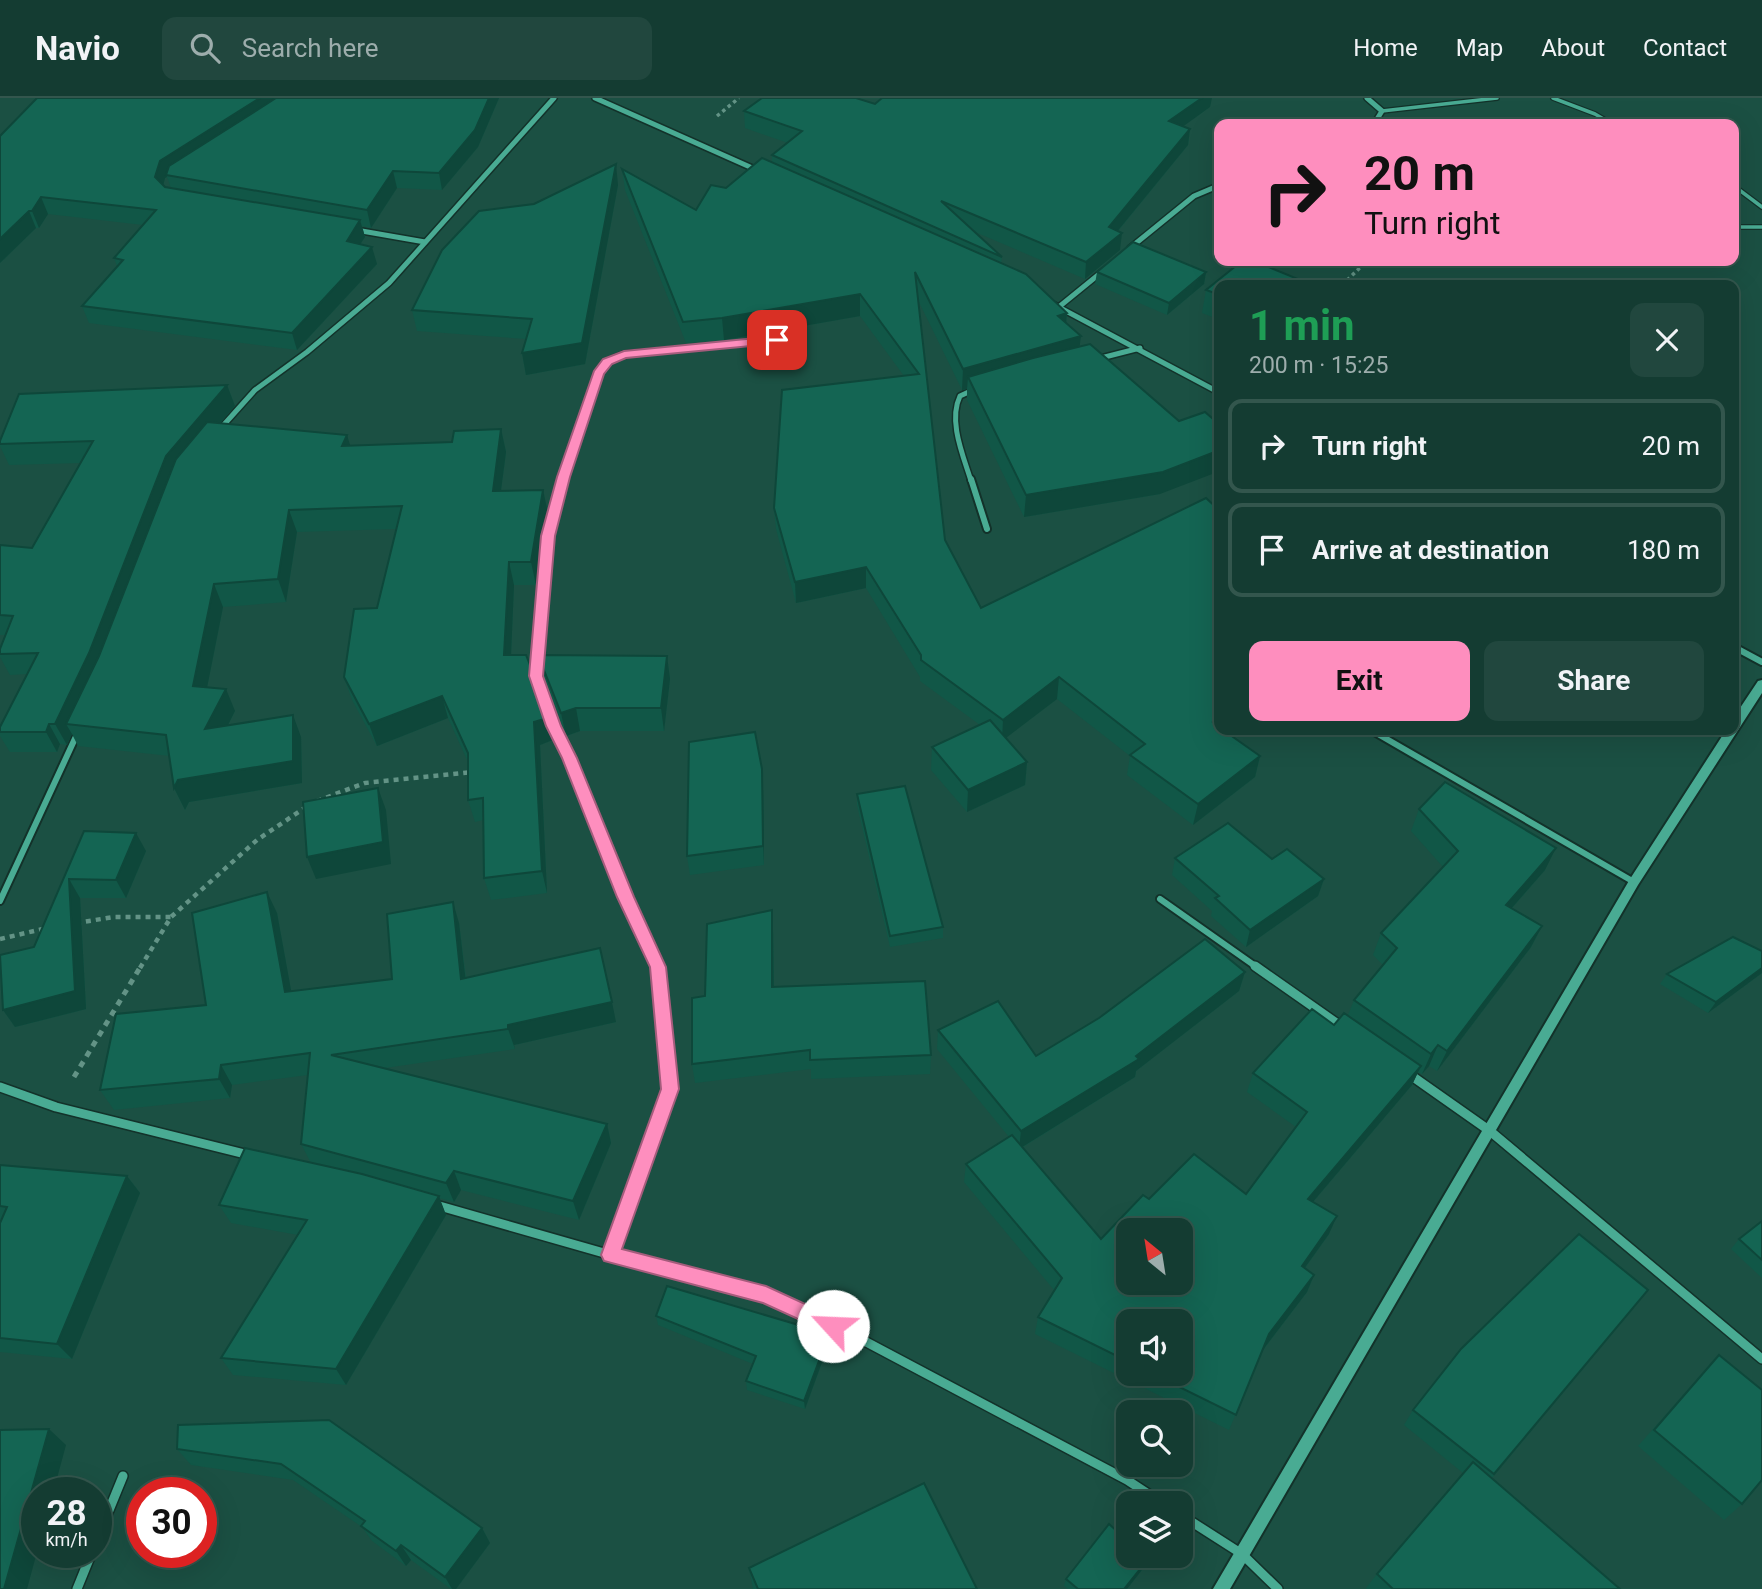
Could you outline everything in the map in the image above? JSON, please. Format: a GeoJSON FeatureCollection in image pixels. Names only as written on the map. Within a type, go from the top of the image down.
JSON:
{"type":"FeatureCollection","features":[{"type":"Feature","properties":{"kind":"street"},"geometry":{"type":"LineString","coordinates":[[211,438],[255,390],[307,352],[389,284],[554,98]]}},
{"type":"Feature","properties":{"kind":"street"},"geometry":{"type":"LineString","coordinates":[[595,98],[765,174]]}},
{"type":"Feature","properties":{"kind":"street"},"geometry":{"type":"LineString","coordinates":[[1367,98],[1382,111],[1377,119]]}},
{"type":"Feature","properties":{"kind":"street"},"geometry":{"type":"LineString","coordinates":[[1122,255],[1194,196],[1214,188]]}},
{"type":"Feature","properties":{"kind":"street"},"geometry":{"type":"LineString","coordinates":[[345,229],[425,242]]}},
{"type":"Feature","properties":{"kind":"street"},"geometry":{"type":"LineString","coordinates":[[1060,306],[1112,263]]}},
{"type":"Feature","properties":{"kind":"street"},"geometry":{"type":"LineString","coordinates":[[1042,299],[1140,348],[1214,390]]}},
{"type":"Feature","properties":{"kind":"street"},"geometry":{"type":"LineString","coordinates":[[611,1255],[670,1089],[658,967],[625,897],[536,676],[548,536],[563,477],[598,374],[607,361],[624,354],[777,340]]}},
{"type":"Feature","properties":{"kind":"street"},"geometry":{"type":"LineString","coordinates":[[1091,360],[1140,348]]}},
{"type":"Feature","properties":{"kind":"street"},"geometry":{"type":"LineString","coordinates":[[985,387],[960,396],[954,409],[961,448],[987,529]]}},
{"type":"Feature","properties":{"kind":"street"},"geometry":{"type":"LineString","coordinates":[[1739,650],[1762,662]]}},
{"type":"Feature","properties":{"kind":"street"},"geometry":{"type":"LineString","coordinates":[[1739,719],[1762,684]]}},
{"type":"Feature","properties":{"kind":"street"},"geometry":{"type":"LineString","coordinates":[[0,901],[84,720]]}},
{"type":"Feature","properties":{"kind":"street"},"geometry":{"type":"LineString","coordinates":[[1380,735],[1634,882]]}},
{"type":"Feature","properties":{"kind":"street"},"geometry":{"type":"LineString","coordinates":[[1221,1589],[1634,882],[1728,735]]}},
{"type":"Feature","properties":{"kind":"street"},"geometry":{"type":"LineString","coordinates":[[1160,899],[1354,1035]]}},
{"type":"Feature","properties":{"kind":"street"},"geometry":{"type":"LineString","coordinates":[[1399,1067],[1490,1131],[1762,1359]]}},
{"type":"Feature","properties":{"kind":"street"},"geometry":{"type":"LineString","coordinates":[[0,1087],[56,1107],[254,1157]]}},
{"type":"Feature","properties":{"kind":"street"},"geometry":{"type":"LineString","coordinates":[[426,1202],[611,1255],[766,1295],[855,1336],[1144,1491]]}},
{"type":"Feature","properties":{"kind":"street"},"geometry":{"type":"LineString","coordinates":[[112,1503],[123,1476]]}},
{"type":"Feature","properties":{"kind":"street"},"geometry":{"type":"LineString","coordinates":[[1193,1523],[1242,1554],[1278,1589]]}},
{"type":"Feature","properties":{"kind":"street"},"geometry":{"type":"LineString","coordinates":[[77,1589],[86,1568]]}},
{"type":"Feature","properties":{"kind":"lane"},"geometry":{"type":"LineString","coordinates":[[1382,111],[1497,98]]}},
{"type":"Feature","properties":{"kind":"lane"},"geometry":{"type":"LineString","coordinates":[[1553,98],[1604,119]]}},
{"type":"Feature","properties":{"kind":"lane"},"geometry":{"type":"LineString","coordinates":[[1739,190],[1762,207]]}},
{"type":"Feature","properties":{"kind":"lane"},"geometry":{"type":"LineString","coordinates":[[1739,228],[1762,227]]}},
{"type":"Feature","properties":{"kind":"path"},"geometry":{"type":"LineString","coordinates":[[1347,280],[1362,266]]}},
{"type":"Feature","properties":{"kind":"path"},"geometry":{"type":"LineString","coordinates":[[56,1107],[171,917],[257,840],[327,795],[365,783],[474,772]]}},
{"type":"Feature","properties":{"kind":"path"},"geometry":{"type":"LineString","coordinates":[[64,925],[114,917],[171,917]]}},
{"type":"Feature","properties":{"kind":"path"},"geometry":{"type":"LineString","coordinates":[[0,939],[51,928]]}},
{"type":"Feature","properties":{"kind":"building"},"geometry":{"type":"Polygon","coordinates":[[[37,98],[260,98],[160,161],[155,177],[165,187],[360,220],[347,241],[372,247],[292,333],[82,306],[123,260],[114,258],[156,210],[41,197],[32,211],[0,239],[0,136],[37,98]]]}},
{"type":"Feature","properties":{"kind":"building"},"geometry":{"type":"Polygon","coordinates":[[[276,98],[489,98],[475,130],[439,173],[393,171],[367,210],[166,175],[169,166],[276,98]]]}},
{"type":"Feature","properties":{"kind":"building"},"geometry":{"type":"Polygon","coordinates":[[[762,98],[856,98],[875,104],[882,98],[1202,98],[1169,121],[1190,129],[1109,227],[1122,233],[1086,262],[941,201],[1002,257],[772,155],[802,131],[744,111],[762,98]]]}},
{"type":"Feature","properties":{"kind":"building"},"geometry":{"type":"Polygon","coordinates":[[[762,158],[1026,274],[1067,313],[1058,316],[1081,336],[963,369],[915,272],[945,540],[981,608],[1206,498],[1214,505],[1214,735],[1230,735],[1260,756],[1198,804],[1130,755],[1145,744],[1059,677],[1003,720],[921,660],[921,655],[866,567],[795,582],[774,508],[782,390],[919,374],[860,294],[722,318],[683,322],[622,169],[696,210],[711,185],[726,188],[762,158]]]}},
{"type":"Feature","properties":{"kind":"building"},"geometry":{"type":"Polygon","coordinates":[[[616,164],[582,343],[522,353],[532,319],[412,310],[442,250],[479,211],[534,204],[616,164]]]}},
{"type":"Feature","properties":{"kind":"building"},"geometry":{"type":"Polygon","coordinates":[[[1133,242],[1206,272],[1169,303],[1097,272],[1133,242]]]}},
{"type":"Feature","properties":{"kind":"building"},"geometry":{"type":"Polygon","coordinates":[[[1236,266],[1266,266],[1300,280],[1218,280],[1236,266]]]}},
{"type":"Feature","properties":{"kind":"building"},"geometry":{"type":"Polygon","coordinates":[[[1214,284],[1214,293],[1206,290],[1214,284]]]}},
{"type":"Feature","properties":{"kind":"building"},"geometry":{"type":"Polygon","coordinates":[[[1090,344],[1179,421],[1205,412],[1214,420],[1214,452],[1163,472],[1026,495],[968,377],[1090,344]]]}},
{"type":"Feature","properties":{"kind":"building"},"geometry":{"type":"Polygon","coordinates":[[[227,385],[166,456],[89,653],[55,724],[49,724],[46,732],[0,732],[0,727],[38,653],[0,654],[13,616],[0,615],[0,545],[32,548],[93,441],[0,444],[19,394],[227,385]]]}},
{"type":"Feature","properties":{"kind":"building"},"geometry":{"type":"Polygon","coordinates":[[[207,422],[347,435],[342,446],[452,442],[454,431],[501,429],[493,491],[543,490],[531,562],[509,562],[504,655],[526,655],[551,717],[534,722],[542,871],[484,878],[483,798],[468,800],[468,753],[442,696],[369,724],[344,677],[354,609],[377,608],[402,506],[289,510],[278,579],[214,584],[193,686],[226,689],[205,729],[293,715],[293,761],[178,780],[174,788],[166,735],[66,724],[99,656],[176,459],[207,422]]]}},
{"type":"Feature","properties":{"kind":"building"},"geometry":{"type":"Polygon","coordinates":[[[538,655],[667,656],[661,708],[576,708],[561,713],[538,655]]]}},
{"type":"Feature","properties":{"kind":"building"},"geometry":{"type":"Polygon","coordinates":[[[990,720],[1027,762],[968,790],[932,747],[990,720]]]}},
{"type":"Feature","properties":{"kind":"building"},"geometry":{"type":"Polygon","coordinates":[[[755,732],[762,769],[763,846],[687,856],[689,742],[755,732]]]}},
{"type":"Feature","properties":{"kind":"building"},"geometry":{"type":"Polygon","coordinates":[[[1445,782],[1556,848],[1506,905],[1542,926],[1447,1051],[1438,1045],[1431,1054],[1354,1000],[1397,948],[1381,933],[1458,851],[1419,809],[1445,782]]]}},
{"type":"Feature","properties":{"kind":"building"},"geometry":{"type":"Polygon","coordinates":[[[905,786],[943,927],[890,936],[857,794],[905,786]]]}},
{"type":"Feature","properties":{"kind":"building"},"geometry":{"type":"Polygon","coordinates":[[[378,788],[383,842],[307,857],[303,802],[378,788]]]}},
{"type":"Feature","properties":{"kind":"building"},"geometry":{"type":"Polygon","coordinates":[[[1228,823],[1272,859],[1287,849],[1324,879],[1250,930],[1215,898],[1219,896],[1175,858],[1228,823]]]}},
{"type":"Feature","properties":{"kind":"building"},"geometry":{"type":"Polygon","coordinates":[[[84,831],[136,833],[116,880],[69,879],[75,991],[3,1010],[0,955],[34,947],[84,831]]]}},
{"type":"Feature","properties":{"kind":"building"},"geometry":{"type":"Polygon","coordinates":[[[267,892],[285,992],[392,979],[387,914],[453,902],[461,979],[600,948],[612,1002],[508,1025],[508,1029],[331,1055],[607,1124],[573,1201],[454,1171],[446,1183],[301,1144],[310,1053],[221,1065],[219,1079],[100,1090],[116,1014],[206,1005],[192,913],[267,892]]]}},
{"type":"Feature","properties":{"kind":"building"},"geometry":{"type":"Polygon","coordinates":[[[772,910],[772,987],[925,981],[931,1055],[810,1060],[810,1050],[692,1064],[692,998],[705,996],[707,924],[772,910]]]}},
{"type":"Feature","properties":{"kind":"building"},"geometry":{"type":"Polygon","coordinates":[[[1733,937],[1762,951],[1762,968],[1716,1002],[1667,974],[1733,937]]]}},
{"type":"Feature","properties":{"kind":"building"},"geometry":{"type":"Polygon","coordinates":[[[1205,939],[1245,972],[1136,1056],[1139,1059],[1021,1131],[938,1030],[998,1001],[1036,1056],[1099,1018],[1205,939]]]}},
{"type":"Feature","properties":{"kind":"building"},"geometry":{"type":"Polygon","coordinates":[[[1312,1009],[1334,1025],[1344,1013],[1421,1066],[1308,1199],[1337,1216],[1302,1266],[1314,1275],[1269,1334],[1236,1415],[1177,1386],[1193,1386],[1193,1309],[1116,1309],[1116,1356],[1038,1317],[1062,1278],[966,1164],[1012,1135],[1101,1239],[1116,1223],[1116,1295],[1194,1295],[1194,1218],[1121,1218],[1143,1195],[1149,1199],[1194,1154],[1246,1194],[1307,1112],[1253,1073],[1312,1009]]]}},
{"type":"Feature","properties":{"kind":"building"},"geometry":{"type":"Polygon","coordinates":[[[245,1148],[362,1174],[439,1196],[336,1369],[221,1358],[307,1220],[219,1205],[245,1148]]]}},
{"type":"Feature","properties":{"kind":"building"},"geometry":{"type":"Polygon","coordinates":[[[0,1165],[127,1176],[57,1344],[0,1338],[0,1223],[7,1207],[0,1206],[0,1165]]]}},
{"type":"Feature","properties":{"kind":"building"},"geometry":{"type":"Polygon","coordinates":[[[1762,1221],[1762,1260],[1739,1239],[1762,1221]]]}},
{"type":"Feature","properties":{"kind":"building"},"geometry":{"type":"Polygon","coordinates":[[[1579,1234],[1648,1290],[1494,1474],[1413,1410],[1461,1349],[1579,1234]]]}},
{"type":"Feature","properties":{"kind":"building"},"geometry":{"type":"Polygon","coordinates":[[[667,1286],[829,1334],[804,1401],[746,1381],[756,1356],[656,1316],[667,1286]]]}},
{"type":"Feature","properties":{"kind":"building"},"geometry":{"type":"Polygon","coordinates":[[[1719,1355],[1762,1390],[1762,1480],[1742,1504],[1654,1430],[1719,1355]]]}},
{"type":"Feature","properties":{"kind":"building"},"geometry":{"type":"Polygon","coordinates":[[[329,1420],[482,1528],[445,1577],[401,1545],[396,1551],[361,1526],[365,1521],[281,1464],[177,1449],[178,1425],[329,1420]]]}},
{"type":"Feature","properties":{"kind":"building"},"geometry":{"type":"Polygon","coordinates":[[[49,1429],[36,1477],[21,1477],[21,1529],[4,1589],[0,1589],[0,1430],[49,1429]]]}},
{"type":"Feature","properties":{"kind":"building"},"geometry":{"type":"Polygon","coordinates":[[[1473,1462],[1620,1589],[1393,1589],[1377,1574],[1473,1462]]]}},
{"type":"Feature","properties":{"kind":"building"},"geometry":{"type":"Polygon","coordinates":[[[924,1483],[977,1589],[758,1589],[749,1568],[924,1483]]]}},
{"type":"Feature","properties":{"kind":"building"},"geometry":{"type":"Polygon","coordinates":[[[1109,1524],[1116,1530],[1116,1568],[1141,1568],[1124,1589],[1078,1589],[1066,1579],[1109,1524]]]}},
{"type":"Feature","properties":{"kind":"route"},"geometry":{"type":"LineString","coordinates":[[777,340],[624,354],[607,361],[598,374],[563,477],[548,536],[536,676],[625,897],[658,967],[670,1089],[611,1255],[766,1295],[833,1326]]}}]}
